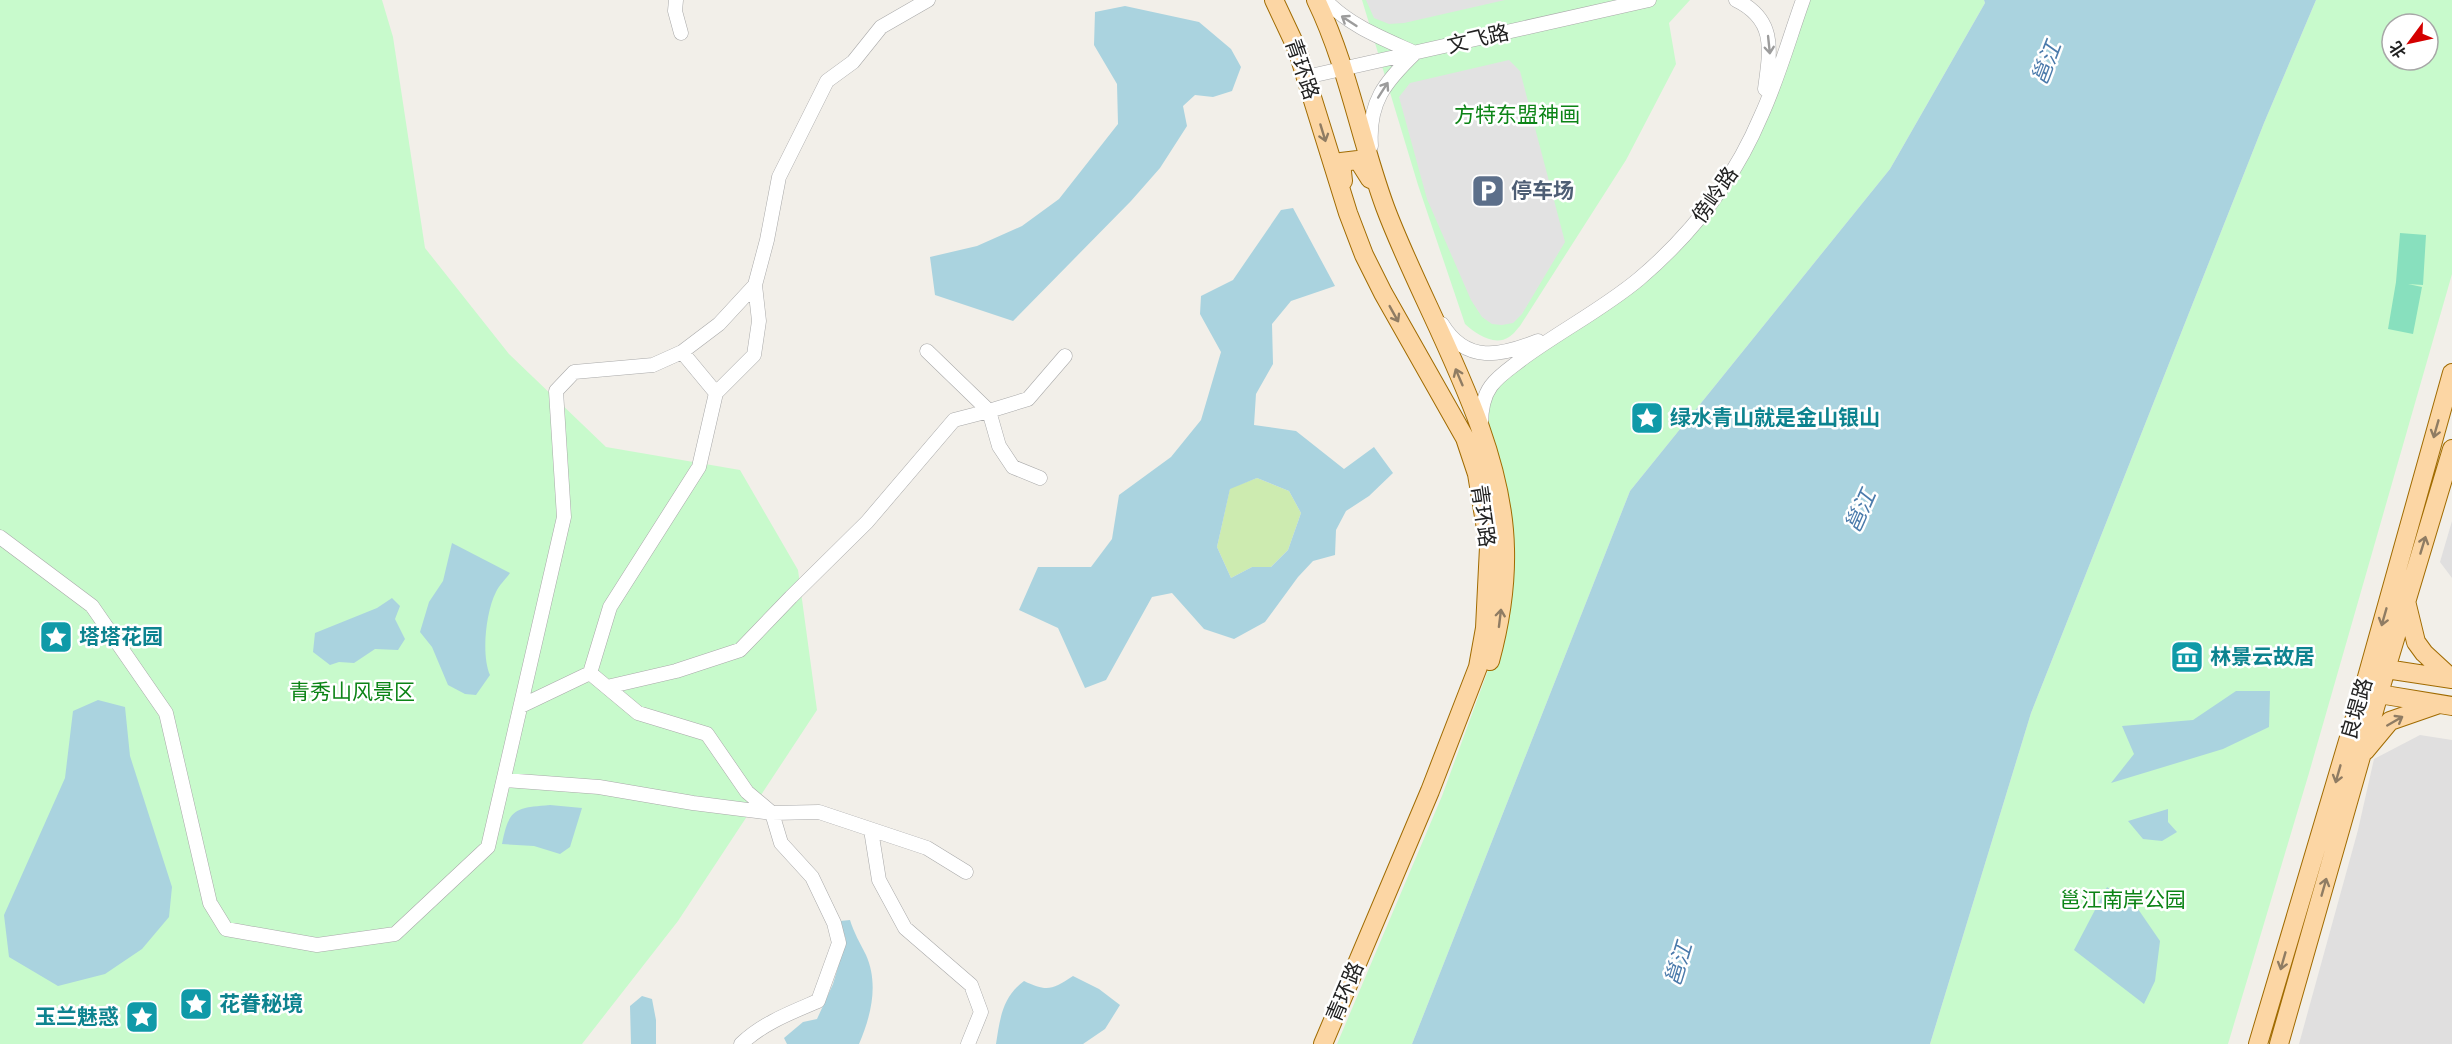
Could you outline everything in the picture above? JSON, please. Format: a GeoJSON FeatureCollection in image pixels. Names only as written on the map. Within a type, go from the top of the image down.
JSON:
{"type":"FeatureCollection","features":[{"type":"Feature","properties":{"kind":"main road","name":"青环路"},"geometry":{"type":"LineString","coordinates":[[1274,0],[1297,49],[1348,213],[1383,293],[1465,438],[1477,474],[1489,547],[1485,628],[1478,668],[1430,791],[1323,1044]]}},
{"type":"Feature","properties":{"kind":"main road","name":"青环路"},"geometry":{"type":"LineString","coordinates":[[1316,0],[1333,35],[1384,204],[1416,283],[1460,378],[1480,432],[1493,470],[1501,506],[1505,547],[1500,626],[1487,674],[1442,796],[1336,1044]]}},
{"type":"Feature","properties":{"kind":"main road"},"geometry":{"type":"LineString","coordinates":[[1348,213],[1341,162],[1358,160],[1384,204]]}},
{"type":"Feature","properties":{"kind":"main road","name":"良堤路"},"geometry":{"type":"LineString","coordinates":[[2258,1044],[2367,677],[2452,373]]}},
{"type":"Feature","properties":{"kind":"main road","name":"良堤路"},"geometry":{"type":"LineString","coordinates":[[2279,1044],[2361,754],[2452,449]]}},
{"type":"Feature","properties":{"kind":"main road"},"geometry":{"type":"LineString","coordinates":[[2406,601],[2416,642],[2424,653],[2452,679]]}},
{"type":"Feature","properties":{"kind":"main road"},"geometry":{"type":"LineString","coordinates":[[2445,705],[2379,694],[2367,677],[2386,669],[2452,679]]}},
{"type":"Feature","properties":{"kind":"main road"},"geometry":{"type":"LineString","coordinates":[[2361,754],[2391,721],[2445,705]]}},
{"type":"Feature","properties":{"kind":"street"},"geometry":{"type":"LineString","coordinates":[[676,0],[675,11],[681,33]]}},
{"type":"Feature","properties":{"kind":"street"},"geometry":{"type":"LineString","coordinates":[[521,706],[590,673],[610,607],[699,466],[716,393],[754,355],[759,321],[755,285],[780,177],[827,81],[853,62],[881,27],[928,0]]}},
{"type":"Feature","properties":{"kind":"street"},"geometry":{"type":"LineString","coordinates":[[1325,0],[1354,24],[1415,52],[1395,73],[1375,103],[1370,132],[1373,167]]}},
{"type":"Feature","properties":{"kind":"street","name":"文飞路"},"geometry":{"type":"LineString","coordinates":[[1306,77],[1649,0]]}},
{"type":"Feature","properties":{"kind":"street"},"geometry":{"type":"LineString","coordinates":[[1736,0],[1745,4],[1759,17],[1770,43],[1762,115]]}},
{"type":"Feature","properties":{"kind":"street","name":"傍岭路"},"geometry":{"type":"LineString","coordinates":[[1554,335],[1637,280],[1698,221],[1726,183],[1762,115],[1803,0]]}},
{"type":"Feature","properties":{"kind":"street"},"geometry":{"type":"LineString","coordinates":[[1416,283],[1446,332],[1458,344],[1468,349],[1482,354],[1510,352],[1554,335]]}},
{"type":"Feature","properties":{"kind":"street"},"geometry":{"type":"LineString","coordinates":[[0,537],[92,606],[166,712],[210,903],[226,928],[317,945],[394,934],[488,847],[564,517],[556,390],[574,372],[653,365],[682,352],[719,324],[755,285]]}},
{"type":"Feature","properties":{"kind":"street"},"geometry":{"type":"LineString","coordinates":[[1480,432],[1481,413],[1486,394],[1492,384],[1554,335]]}},
{"type":"Feature","properties":{"kind":"street"},"geometry":{"type":"LineString","coordinates":[[927,351],[989,411],[999,446],[1014,467],[1040,478]]}},
{"type":"Feature","properties":{"kind":"street"},"geometry":{"type":"LineString","coordinates":[[682,352],[716,393]]}},
{"type":"Feature","properties":{"kind":"street"},"geometry":{"type":"LineString","coordinates":[[607,687],[676,671],[740,650],[867,522],[954,420],[1028,399],[1065,356]]}},
{"type":"Feature","properties":{"kind":"street"},"geometry":{"type":"LineString","coordinates":[[590,673],[638,713],[707,734],[747,792],[772,813],[781,843],[812,877],[834,923],[839,943],[818,1001],[763,1027],[741,1044]]}},
{"type":"Feature","properties":{"kind":"street"},"geometry":{"type":"LineString","coordinates":[[504,780],[600,787],[704,805],[772,813],[819,812],[927,848],[966,872]]}},
{"type":"Feature","properties":{"kind":"street"},"geometry":{"type":"LineString","coordinates":[[871,830],[879,880],[904,928],[971,985],[981,1012],[968,1044]]}},
{"type":"Feature","properties":{"kind":"shaded area"},"geometry":{"type":"Polygon","coordinates":[[[1366,0],[1505,0],[1404,23],[1389,24],[1374,18],[1366,0]]]}},
{"type":"Feature","properties":{"kind":"shaded area","name":"停车场"},"geometry":{"type":"Polygon","coordinates":[[[1509,60],[1520,71],[1565,242],[1522,314],[1513,323],[1502,325],[1492,324],[1482,317],[1471,300],[1427,199],[1399,97],[1410,83],[1509,60]]]}},
{"type":"Feature","properties":{"kind":"shaded area"},"geometry":{"type":"Polygon","coordinates":[[[2452,521],[2452,578],[2440,562],[2452,521]]]}},
{"type":"Feature","properties":{"kind":"shaded area"},"geometry":{"type":"Polygon","coordinates":[[[2420,735],[2452,740],[2452,1044],[2299,1044],[2358,830],[2374,759],[2420,735]]]}},
{"type":"Feature","properties":{"kind":"green space","name":"青秀山风景区"},"geometry":{"type":"Polygon","coordinates":[[[0,0],[382,0],[393,37],[425,248],[509,354],[606,447],[740,470],[798,570],[817,710],[678,921],[582,1044],[0,1044],[0,0]]]}},
{"type":"Feature","properties":{"kind":"green space","name":"方特东盟神画"},"geometry":{"type":"Polygon","coordinates":[[[1362,0],[1690,0],[1669,23],[1676,64],[1626,160],[1520,326],[1503,340],[1485,338],[1465,324],[1418,185],[1362,0]]]}},
{"type":"Feature","properties":{"kind":"green space"},"geometry":{"type":"Polygon","coordinates":[[[1803,0],[1984,0],[1985,3],[1890,169],[1630,491],[1412,1044],[1337,1044],[1442,796],[1487,673],[1500,626],[1504,583],[1480,431],[1486,394],[1637,280],[1726,183],[1803,0]]]}},
{"type":"Feature","properties":{"kind":"green space","name":"邕江南岸公园"},"geometry":{"type":"Polygon","coordinates":[[[2316,0],[2452,0],[2452,274],[2309,773],[2228,1044],[1930,1044],[2031,713],[2264,123],[2316,0]]]}},
{"type":"Feature","properties":{"kind":"green space"},"geometry":{"type":"Polygon","coordinates":[[[2400,233],[2426,235],[2423,285],[2408,284],[2422,287],[2413,334],[2388,329],[2396,282],[2400,233]]]}},
{"type":"Feature","properties":{"kind":"green space"},"geometry":{"type":"Polygon","coordinates":[[[1257,478],[1289,491],[1301,513],[1288,550],[1271,567],[1252,567],[1231,578],[1217,547],[1230,488],[1257,478]]]}},
{"type":"Feature","properties":{"kind":"water","name":"邕江"},"geometry":{"type":"Polygon","coordinates":[[[1984,0],[2316,0],[2264,123],[2031,713],[1930,1044],[1412,1044],[1630,491],[1890,169],[1985,3],[1984,0]]]}},
{"type":"Feature","properties":{"kind":"water"},"geometry":{"type":"Polygon","coordinates":[[[1125,6],[1199,22],[1231,49],[1241,67],[1232,91],[1213,97],[1195,95],[1183,106],[1187,126],[1160,168],[1131,201],[1013,321],[935,295],[930,257],[977,246],[1022,226],[1059,199],[1118,124],[1117,84],[1094,45],[1095,12],[1125,6]]]}},
{"type":"Feature","properties":{"kind":"water"},"geometry":{"type":"Polygon","coordinates":[[[1293,208],[1335,286],[1291,301],[1272,324],[1273,364],[1256,394],[1254,425],[1296,431],[1344,469],[1374,447],[1393,473],[1369,496],[1346,511],[1336,530],[1335,555],[1313,561],[1298,577],[1265,622],[1234,639],[1204,629],[1172,593],[1152,597],[1106,680],[1085,688],[1058,628],[1019,610],[1038,567],[1091,567],[1112,539],[1119,495],[1171,457],[1201,420],[1221,352],[1200,314],[1201,296],[1233,280],[1281,210],[1293,208]],[[1257,478],[1230,489],[1217,547],[1231,578],[1252,567],[1271,567],[1288,550],[1301,513],[1289,491],[1257,478]]]}},
{"type":"Feature","properties":{"kind":"water"},"geometry":{"type":"Polygon","coordinates":[[[452,543],[510,573],[497,589],[490,610],[485,645],[490,675],[476,695],[465,694],[448,685],[432,647],[420,632],[429,602],[443,581],[452,543]]]}},
{"type":"Feature","properties":{"kind":"water"},"geometry":{"type":"Polygon","coordinates":[[[392,598],[400,606],[395,619],[405,639],[398,650],[375,649],[354,663],[339,662],[330,665],[313,652],[315,633],[377,608],[392,598]]]}},
{"type":"Feature","properties":{"kind":"water"},"geometry":{"type":"Polygon","coordinates":[[[2236,691],[2270,691],[2269,727],[2223,749],[2111,783],[2134,754],[2122,726],[2193,720],[2236,691]]]}},
{"type":"Feature","properties":{"kind":"water"},"geometry":{"type":"Polygon","coordinates":[[[98,700],[125,707],[130,756],[172,887],[169,917],[142,949],[105,974],[58,986],[9,957],[4,915],[65,778],[73,711],[98,700]]]}},
{"type":"Feature","properties":{"kind":"water"},"geometry":{"type":"Polygon","coordinates":[[[550,805],[582,808],[570,847],[560,854],[534,846],[502,844],[508,823],[516,812],[529,807],[550,805]]]}},
{"type":"Feature","properties":{"kind":"water"},"geometry":{"type":"Polygon","coordinates":[[[2168,809],[2168,822],[2177,832],[2162,841],[2143,839],[2128,821],[2168,809]]]}},
{"type":"Feature","properties":{"kind":"water"},"geometry":{"type":"Polygon","coordinates":[[[2107,887],[2138,909],[2160,941],[2155,981],[2144,1004],[2074,950],[2107,887]]]}},
{"type":"Feature","properties":{"kind":"water"},"geometry":{"type":"Polygon","coordinates":[[[850,920],[870,966],[873,989],[870,1011],[859,1044],[787,1044],[784,1038],[803,1022],[817,1019],[833,984],[846,940],[840,921],[850,920]]]}},
{"type":"Feature","properties":{"kind":"water"},"geometry":{"type":"Polygon","coordinates":[[[1073,976],[1099,989],[1120,1005],[1105,1029],[1083,1044],[996,1044],[1003,1009],[1017,987],[1024,981],[1038,987],[1049,988],[1073,976]]]}},
{"type":"Feature","properties":{"kind":"water"},"geometry":{"type":"Polygon","coordinates":[[[642,996],[652,999],[656,1020],[656,1044],[631,1044],[630,1006],[642,996]]]}},
{"type":"Feature","properties":{"kind":"place","name":"停车场"},"geometry":{"type":"Point","coordinates":[1488,191]}},
{"type":"Feature","properties":{"kind":"place","name":"绿水青山就是金山银山"},"geometry":{"type":"Point","coordinates":[1647,418]}},
{"type":"Feature","properties":{"kind":"place","name":"塔塔花园"},"geometry":{"type":"Point","coordinates":[56,637]}},
{"type":"Feature","properties":{"kind":"place","name":"林景云故居"},"geometry":{"type":"Point","coordinates":[2187,657]}},
{"type":"Feature","properties":{"kind":"place","name":"花眷秘境"},"geometry":{"type":"Point","coordinates":[196,1004]}},
{"type":"Feature","properties":{"kind":"place","name":"玉兰魅惑"},"geometry":{"type":"Point","coordinates":[142,1017]}}]}
